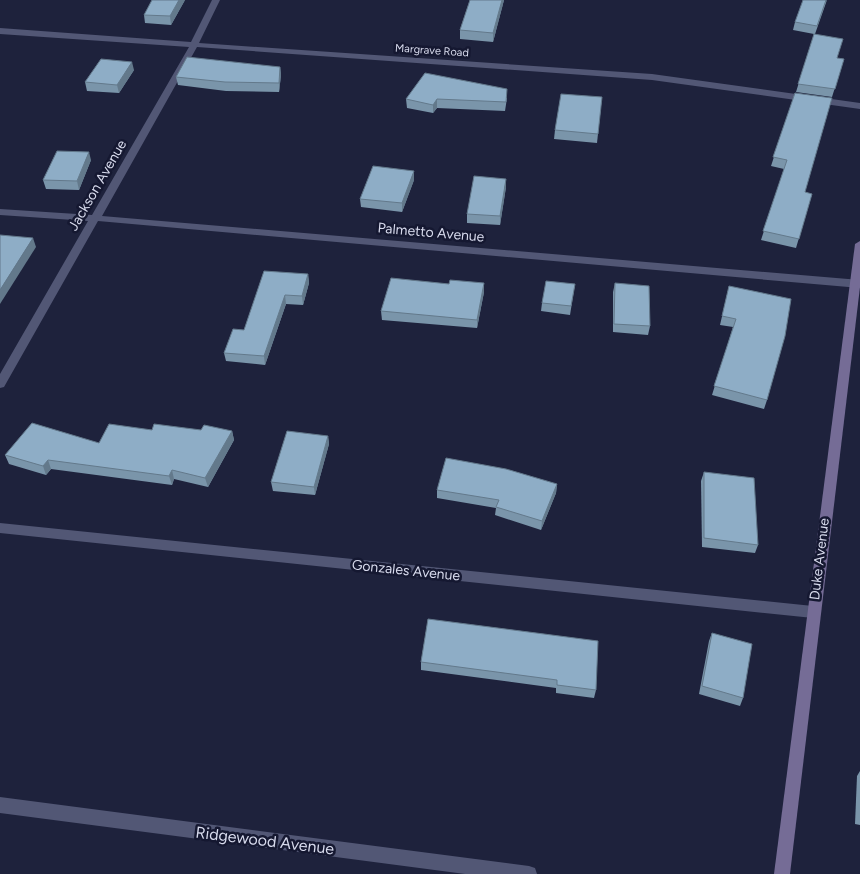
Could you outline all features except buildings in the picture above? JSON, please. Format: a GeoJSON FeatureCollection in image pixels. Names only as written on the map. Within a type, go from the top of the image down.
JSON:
{"type":"FeatureCollection","features":[{"type":"Feature","properties":{"kind":"street","name":"Jackson Avenue"},"geometry":{"type":"LineString","coordinates":[[0,384],[194,45],[216,0]]}},
{"type":"Feature","properties":{"kind":"street","name":"Margrave Road"},"geometry":{"type":"LineString","coordinates":[[0,31],[652,77],[860,106]]}},
{"type":"Feature","properties":{"kind":"street","name":"Palmetto Avenue"},"geometry":{"type":"LineString","coordinates":[[0,212],[94,218],[857,283]]}},
{"type":"Feature","properties":{"kind":"street","name":"Duke Avenue"},"geometry":{"type":"LineString","coordinates":[[782,874],[813,612],[857,283],[860,244]]}},
{"type":"Feature","properties":{"kind":"street","name":"Gonzales Avenue"},"geometry":{"type":"LineString","coordinates":[[0,528],[813,612]]}},
{"type":"Feature","properties":{"kind":"street","name":"Ridgewood Avenue"},"geometry":{"type":"LineString","coordinates":[[0,805],[529,874]]}}]}
